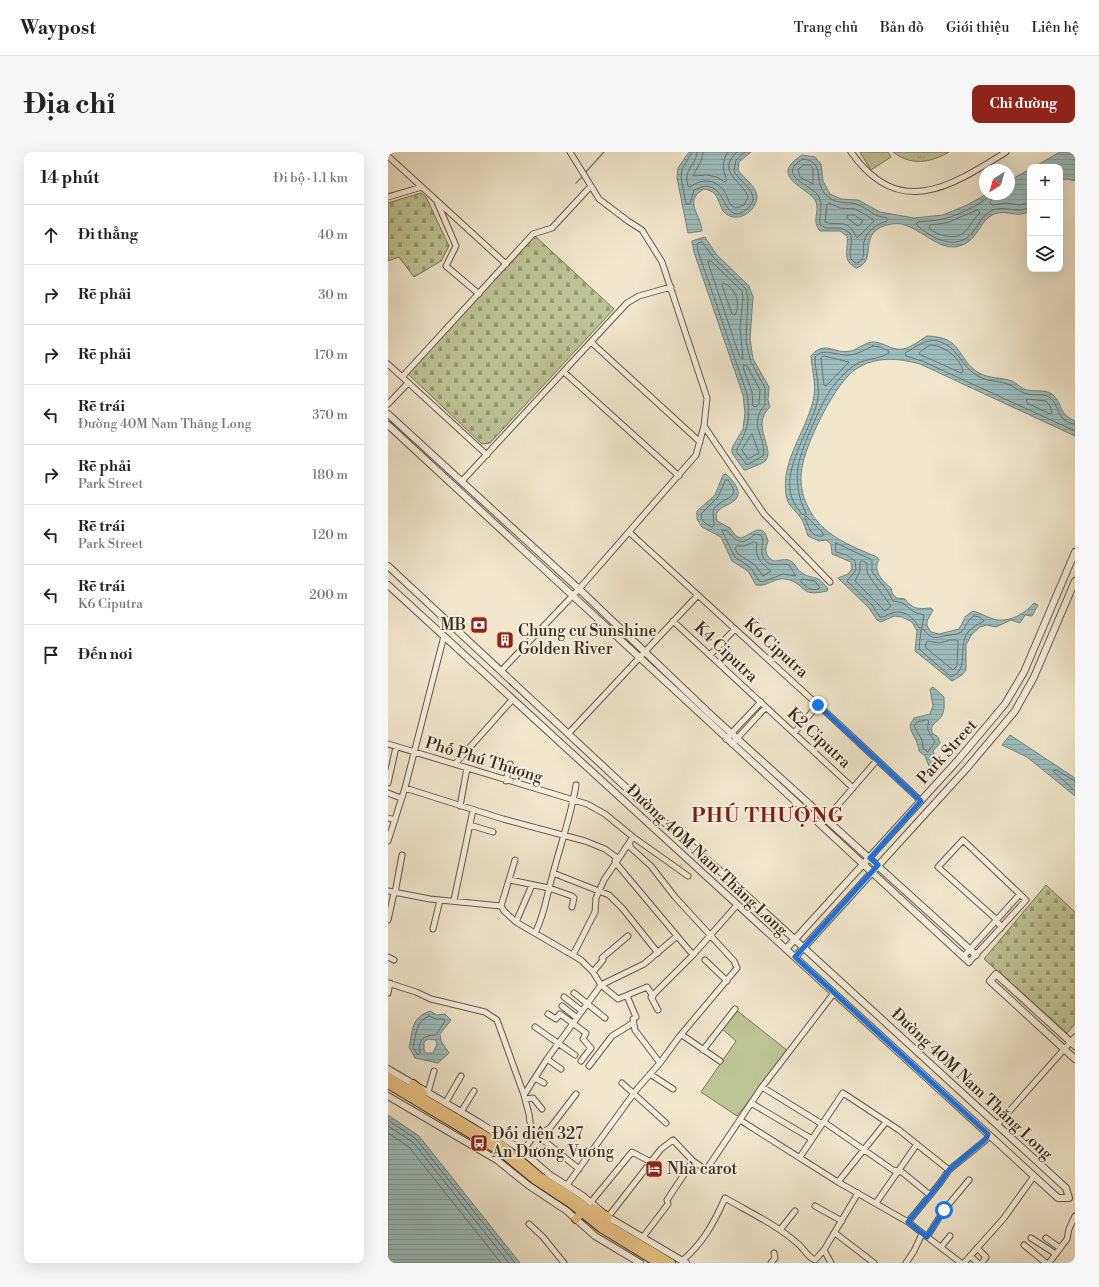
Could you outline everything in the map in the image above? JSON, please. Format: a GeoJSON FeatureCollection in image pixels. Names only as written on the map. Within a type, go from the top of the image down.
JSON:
{"type":"FeatureCollection","features":[{"type":"Feature","properties":{"kind":"main road"},"geometry":{"type":"LineString","coordinates":[[388,1077],[452,1115],[502,1150]]}},
{"type":"Feature","properties":{"kind":"main road"},"geometry":{"type":"LineString","coordinates":[[388,1084],[520,1159],[539,1176],[565,1188],[608,1217]]}},
{"type":"Feature","properties":{"kind":"main road"},"geometry":{"type":"LineString","coordinates":[[413,1084],[444,1106],[452,1115]]}},
{"type":"Feature","properties":{"kind":"main road"},"geometry":{"type":"LineString","coordinates":[[520,1159],[547,1189],[582,1212],[601,1228],[658,1263]]}},
{"type":"Feature","properties":{"kind":"main road"},"geometry":{"type":"LineString","coordinates":[[565,1188],[611,1227],[671,1263]]}},
{"type":"Feature","properties":{"kind":"main road"},"geometry":{"type":"LineString","coordinates":[[576,1219],[582,1212]]}},
{"type":"Feature","properties":{"kind":"street"},"geometry":{"type":"LineString","coordinates":[[492,680],[573,596],[679,476],[696,455],[704,426],[707,398],[662,262],[642,230],[599,199],[570,152]]}},
{"type":"Feature","properties":{"kind":"street"},"geometry":{"type":"LineString","coordinates":[[851,152],[862,167],[874,178],[893,188],[913,192],[937,190],[954,183],[1006,152]]}},
{"type":"Feature","properties":{"kind":"street"},"geometry":{"type":"LineString","coordinates":[[388,156],[506,264]]}},
{"type":"Feature","properties":{"kind":"street"},"geometry":{"type":"LineString","coordinates":[[402,377],[533,234],[552,228],[591,186]]}},
{"type":"Feature","properties":{"kind":"street"},"geometry":{"type":"LineString","coordinates":[[388,197],[422,187]]}},
{"type":"Feature","properties":{"kind":"street"},"geometry":{"type":"LineString","coordinates":[[435,199],[456,246],[446,266],[479,294]]}},
{"type":"Feature","properties":{"kind":"street"},"geometry":{"type":"LineString","coordinates":[[456,488],[627,303],[639,296],[671,287]]}},
{"type":"Feature","properties":{"kind":"street"},"geometry":{"type":"LineString","coordinates":[[591,342],[700,442]]}},
{"type":"Feature","properties":{"kind":"street"},"geometry":{"type":"LineString","coordinates":[[388,364],[487,455]]}},
{"type":"Feature","properties":{"kind":"street"},"geometry":{"type":"LineString","coordinates":[[564,372],[679,476]]}},
{"type":"Feature","properties":{"kind":"street"},"geometry":{"type":"LineString","coordinates":[[388,404],[408,383]]}},
{"type":"Feature","properties":{"kind":"street"},"geometry":{"type":"LineString","coordinates":[[388,414],[579,589],[731,733],[976,955]]}},
{"type":"Feature","properties":{"kind":"street"},"geometry":{"type":"LineString","coordinates":[[388,425],[969,962],[1001,928],[1026,900],[963,840],[938,867],[997,920],[1001,928]]}},
{"type":"Feature","properties":{"kind":"street"},"geometry":{"type":"LineString","coordinates":[[704,426],[764,514],[830,582]]}},
{"type":"Feature","properties":{"kind":"street","name":"K6 Ciputra"},"geometry":{"type":"LineString","coordinates":[[629,532],[921,801]]}},
{"type":"Feature","properties":{"kind":"street","name":"Park Street"},"geometry":{"type":"LineString","coordinates":[[786,949],[870,858],[992,721],[1024,672],[1075,552]]}},
{"type":"Feature","properties":{"kind":"street","name":"Đường 40M Nam Thăng Long"},"geometry":{"type":"LineString","coordinates":[[388,566],[568,734],[1066,1188],[1072,1198]]}},
{"type":"Feature","properties":{"kind":"street","name":"Park Street"},"geometry":{"type":"LineString","coordinates":[[795,957],[967,768],[1014,711],[1034,677],[1075,581]]}},
{"type":"Feature","properties":{"kind":"street","name":"Đường 40M Nam Thăng Long"},"geometry":{"type":"LineString","coordinates":[[388,585],[1058,1198],[1072,1198]]}},
{"type":"Feature","properties":{"kind":"street"},"geometry":{"type":"LineString","coordinates":[[568,734],[698,595]]}},
{"type":"Feature","properties":{"kind":"street","name":"K4 Ciputra"},"geometry":{"type":"LineString","coordinates":[[673,621],[766,707]]}},
{"type":"Feature","properties":{"kind":"street"},"geometry":{"type":"LineString","coordinates":[[710,655],[735,629]]}},
{"type":"Feature","properties":{"kind":"street"},"geometry":{"type":"LineString","coordinates":[[388,841],[401,798],[406,788],[444,636]]}},
{"type":"Feature","properties":{"kind":"street"},"geometry":{"type":"LineString","coordinates":[[455,764],[513,699]]}},
{"type":"Feature","properties":{"kind":"street"},"geometry":{"type":"LineString","coordinates":[[726,739],[761,702]]}},
{"type":"Feature","properties":{"kind":"street"},"geometry":{"type":"LineString","coordinates":[[794,733],[818,705]]}},
{"type":"Feature","properties":{"kind":"street"},"geometry":{"type":"LineString","coordinates":[[732,744],[766,707]]}},
{"type":"Feature","properties":{"kind":"street","name":"K2 Ciputra"},"geometry":{"type":"LineString","coordinates":[[766,707],[853,788]]}},
{"type":"Feature","properties":{"kind":"street","name":"Phố Phú Thượng"},"geometry":{"type":"LineString","coordinates":[[388,744],[506,781],[587,804],[605,814],[633,837],[688,876]]}},
{"type":"Feature","properties":{"kind":"street"},"geometry":{"type":"LineString","coordinates":[[388,783],[389,772],[396,747]]}},
{"type":"Feature","properties":{"kind":"street"},"geometry":{"type":"LineString","coordinates":[[826,819],[877,760]]}},
{"type":"Feature","properties":{"kind":"street"},"geometry":{"type":"LineString","coordinates":[[506,781],[510,764]]}},
{"type":"Feature","properties":{"kind":"street"},"geometry":{"type":"LineString","coordinates":[[460,806],[467,768]]}},
{"type":"Feature","properties":{"kind":"street"},"geometry":{"type":"LineString","coordinates":[[535,933],[542,920],[553,873],[574,800],[576,785]]}},
{"type":"Feature","properties":{"kind":"street"},"geometry":{"type":"LineString","coordinates":[[406,788],[473,810],[585,841],[605,849],[616,857],[615,862],[693,955]]}},
{"type":"Feature","properties":{"kind":"street"},"geometry":{"type":"LineString","coordinates":[[388,793],[401,798]]}},
{"type":"Feature","properties":{"kind":"street"},"geometry":{"type":"LineString","coordinates":[[454,900],[473,810]]}},
{"type":"Feature","properties":{"kind":"street"},"geometry":{"type":"LineString","coordinates":[[388,818],[395,820]]}},
{"type":"Feature","properties":{"kind":"street"},"geometry":{"type":"LineString","coordinates":[[470,825],[493,832]]}},
{"type":"Feature","properties":{"kind":"street"},"geometry":{"type":"LineString","coordinates":[[889,836],[898,843]]}},
{"type":"Feature","properties":{"kind":"street"},"geometry":{"type":"LineString","coordinates":[[573,955],[595,912],[596,898],[599,891],[615,862],[633,837]]}},
{"type":"Feature","properties":{"kind":"street"},"geometry":{"type":"LineString","coordinates":[[630,842],[631,848],[651,866],[675,897],[736,965],[735,972],[633,1094],[565,1188],[591,1202],[608,1217],[684,1262],[708,1233],[725,1198],[780,1230],[798,1243],[801,1250],[815,1260],[824,1250],[835,1233],[858,1193]]}},
{"type":"Feature","properties":{"kind":"street"},"geometry":{"type":"LineString","coordinates":[[388,920],[392,892],[402,855]]}},
{"type":"Feature","properties":{"kind":"street"},"geometry":{"type":"LineString","coordinates":[[501,906],[515,860]]}},
{"type":"Feature","properties":{"kind":"street"},"geometry":{"type":"LineString","coordinates":[[553,873],[609,895],[623,909],[658,953]]}},
{"type":"Feature","properties":{"kind":"street"},"geometry":{"type":"LineString","coordinates":[[510,880],[549,888],[574,897],[572,907]]}},
{"type":"Feature","properties":{"kind":"street"},"geometry":{"type":"LineString","coordinates":[[516,922],[532,885]]}},
{"type":"Feature","properties":{"kind":"street"},"geometry":{"type":"LineString","coordinates":[[392,892],[440,900],[454,900],[501,906]]}},
{"type":"Feature","properties":{"kind":"street"},"geometry":{"type":"LineString","coordinates":[[963,957],[1020,894]]}},
{"type":"Feature","properties":{"kind":"street"},"geometry":{"type":"LineString","coordinates":[[433,929],[440,900]]}},
{"type":"Feature","properties":{"kind":"street"},"geometry":{"type":"LineString","coordinates":[[653,996],[693,955],[737,905]]}},
{"type":"Feature","properties":{"kind":"street"},"geometry":{"type":"LineString","coordinates":[[501,906],[504,911],[516,922],[573,955],[593,972],[601,985],[618,999],[647,987],[653,996],[652,997],[658,1010]]}},
{"type":"Feature","properties":{"kind":"street"},"geometry":{"type":"LineString","coordinates":[[593,972],[603,960],[602,958],[628,936]]}},
{"type":"Feature","properties":{"kind":"street"},"geometry":{"type":"LineString","coordinates":[[525,1097],[547,1059],[601,985],[644,964],[677,936]]}},
{"type":"Feature","properties":{"kind":"street"},"geometry":{"type":"LineString","coordinates":[[388,958],[394,960]]}},
{"type":"Feature","properties":{"kind":"street"},"geometry":{"type":"LineString","coordinates":[[705,960],[727,981]]}},
{"type":"Feature","properties":{"kind":"street"},"geometry":{"type":"LineString","coordinates":[[908,1222],[949,1170],[986,1139],[988,1134],[1064,1049],[1074,1042],[996,974],[990,981],[1064,1049],[1075,1059]]}},
{"type":"Feature","properties":{"kind":"street"},"geometry":{"type":"LineString","coordinates":[[388,994],[389,983],[416,992],[431,999],[485,1012],[497,1020],[525,1097],[534,1137],[579,1169]]}},
{"type":"Feature","properties":{"kind":"street"},"geometry":{"type":"LineString","coordinates":[[574,993],[605,1018]]}},
{"type":"Feature","properties":{"kind":"street"},"geometry":{"type":"LineString","coordinates":[[608,1217],[651,1162],[662,1149],[673,1140],[693,1161],[706,1170],[762,1087],[834,993]]}},
{"type":"Feature","properties":{"kind":"street"},"geometry":{"type":"LineString","coordinates":[[626,996],[636,1017],[633,1019],[635,1030],[660,1063]]}},
{"type":"Feature","properties":{"kind":"street"},"geometry":{"type":"LineString","coordinates":[[564,997],[582,1011]]}},
{"type":"Feature","properties":{"kind":"street"},"geometry":{"type":"LineString","coordinates":[[562,1006],[586,1033],[583,1039],[591,1048],[581,1061]]}},
{"type":"Feature","properties":{"kind":"street"},"geometry":{"type":"LineString","coordinates":[[703,1050],[736,1009]]}},
{"type":"Feature","properties":{"kind":"street"},"geometry":{"type":"LineString","coordinates":[[548,1014],[556,1019],[560,1014],[576,1021]]}},
{"type":"Feature","properties":{"kind":"street"},"geometry":{"type":"LineString","coordinates":[[589,1066],[612,1036],[633,1023]]}},
{"type":"Feature","properties":{"kind":"street"},"geometry":{"type":"LineString","coordinates":[[535,1027],[575,1055]]}},
{"type":"Feature","properties":{"kind":"street"},"geometry":{"type":"LineString","coordinates":[[682,1035],[720,1061]]}},
{"type":"Feature","properties":{"kind":"street"},"geometry":{"type":"LineString","coordinates":[[547,1059],[561,1069]]}},
{"type":"Feature","properties":{"kind":"street"},"geometry":{"type":"LineString","coordinates":[[388,1069],[461,1112],[520,1159],[534,1137],[550,1128],[576,1094]]}},
{"type":"Feature","properties":{"kind":"street"},"geometry":{"type":"LineString","coordinates":[[428,1092],[434,1071]]}},
{"type":"Feature","properties":{"kind":"street"},"geometry":{"type":"LineString","coordinates":[[650,1074],[673,1089]]}},
{"type":"Feature","properties":{"kind":"street"},"geometry":{"type":"LineString","coordinates":[[446,1102],[461,1076]]}},
{"type":"Feature","properties":{"kind":"street"},"geometry":{"type":"LineString","coordinates":[[535,1078],[544,1083]]}},
{"type":"Feature","properties":{"kind":"street"},"geometry":{"type":"LineString","coordinates":[[622,1083],[666,1123]]}},
{"type":"Feature","properties":{"kind":"street"},"geometry":{"type":"LineString","coordinates":[[762,1087],[823,1123],[893,1170],[902,1172],[930,1195]]}},
{"type":"Feature","properties":{"kind":"street"},"geometry":{"type":"LineString","coordinates":[[461,1112],[474,1092]]}},
{"type":"Feature","properties":{"kind":"street"},"geometry":{"type":"LineString","coordinates":[[800,1157],[843,1093],[917,1144],[949,1170]]}},
{"type":"Feature","properties":{"kind":"street"},"geometry":{"type":"LineString","coordinates":[[388,1096],[497,1160],[528,1185],[576,1219],[595,1236],[640,1263]]}},
{"type":"Feature","properties":{"kind":"street"},"geometry":{"type":"LineString","coordinates":[[525,1097],[533,1098],[542,1110]]}},
{"type":"Feature","properties":{"kind":"street"},"geometry":{"type":"LineString","coordinates":[[751,1103],[812,1139]]}},
{"type":"Feature","properties":{"kind":"street"},"geometry":{"type":"LineString","coordinates":[[740,1120],[838,1182],[908,1222],[961,1263]]}},
{"type":"Feature","properties":{"kind":"street"},"geometry":{"type":"LineString","coordinates":[[838,1182],[886,1122]]}},
{"type":"Feature","properties":{"kind":"street"},"geometry":{"type":"LineString","coordinates":[[876,1203],[917,1144]]}},
{"type":"Feature","properties":{"kind":"street"},"geometry":{"type":"LineString","coordinates":[[591,1202],[632,1152],[651,1162]]}},
{"type":"Feature","properties":{"kind":"street"},"geometry":{"type":"LineString","coordinates":[[644,1237],[661,1215],[668,1204],[667,1200],[693,1161]]}},
{"type":"Feature","properties":{"kind":"street"},"geometry":{"type":"LineString","coordinates":[[964,1263],[1004,1218],[1034,1176]]}},
{"type":"Feature","properties":{"kind":"street"},"geometry":{"type":"LineString","coordinates":[[927,1237],[944,1210],[969,1180]]}},
{"type":"Feature","properties":{"kind":"street"},"geometry":{"type":"LineString","coordinates":[[815,1206],[842,1221]]}},
{"type":"Feature","properties":{"kind":"street"},"geometry":{"type":"LineString","coordinates":[[780,1230],[795,1211]]}},
{"type":"Feature","properties":{"kind":"street"},"geometry":{"type":"LineString","coordinates":[[1024,1245],[1048,1263],[1067,1239],[1069,1229],[1075,1216]]}},
{"type":"Feature","properties":{"kind":"street"},"geometry":{"type":"LineString","coordinates":[[529,1224],[543,1237],[564,1263]]}},
{"type":"Feature","properties":{"kind":"street"},"geometry":{"type":"LineString","coordinates":[[835,1233],[874,1263]]}},
{"type":"Feature","properties":{"kind":"street"},"geometry":{"type":"LineString","coordinates":[[906,1263],[914,1251],[922,1234]]}},
{"type":"Feature","properties":{"kind":"street"},"geometry":{"type":"LineString","coordinates":[[941,1247],[950,1236]]}},
{"type":"Feature","properties":{"kind":"street"},"geometry":{"type":"LineString","coordinates":[[1031,1238],[1056,1254]]}},
{"type":"Feature","properties":{"kind":"street"},"geometry":{"type":"LineString","coordinates":[[1046,1238],[1060,1248]]}},
{"type":"Feature","properties":{"kind":"street"},"geometry":{"type":"LineString","coordinates":[[977,1248],[986,1257],[982,1263]]}},
{"type":"Feature","properties":{"kind":"street"},"geometry":{"type":"LineString","coordinates":[[824,1250],[831,1263]]}},
{"type":"Feature","properties":{"kind":"street"},"geometry":{"type":"LineString","coordinates":[[771,1263],[775,1258],[774,1253]]}},
{"type":"Feature","properties":{"kind":"street"},"geometry":{"type":"LineString","coordinates":[[970,1256],[978,1263]]}},
{"type":"Feature","properties":{"kind":"green space"},"geometry":{"type":"Polygon","coordinates":[[[860,152],[888,152],[891,157],[871,170],[860,152]]]}},
{"type":"Feature","properties":{"kind":"green space"},"geometry":{"type":"Polygon","coordinates":[[[893,152],[949,152],[928,161],[914,161],[893,152]]]}},
{"type":"Feature","properties":{"kind":"green space"},"geometry":{"type":"Polygon","coordinates":[[[421,193],[426,197],[449,246],[441,261],[414,277],[399,257],[388,261],[388,203],[421,193]]]}},
{"type":"Feature","properties":{"kind":"green space"},"geometry":{"type":"Polygon","coordinates":[[[535,236],[614,309],[490,443],[482,444],[407,373],[535,236]]]}},
{"type":"Feature","properties":{"kind":"green space"},"geometry":{"type":"Polygon","coordinates":[[[1046,885],[1075,912],[1075,1024],[1067,1033],[984,959],[1046,885]]]}},
{"type":"Feature","properties":{"kind":"green space"},"geometry":{"type":"Polygon","coordinates":[[[735,1009],[788,1051],[737,1116],[701,1092],[736,1041],[721,1028],[735,1009]]]}},
{"type":"Feature","properties":{"kind":"water"},"geometry":{"type":"Polygon","coordinates":[[[689,152],[751,152],[739,162],[738,170],[753,186],[757,196],[757,201],[751,210],[740,217],[731,216],[723,211],[715,194],[704,189],[694,199],[695,209],[702,231],[688,233],[677,178],[678,168],[689,152]]]}},
{"type":"Feature","properties":{"kind":"water"},"geometry":{"type":"Polygon","coordinates":[[[1060,152],[1075,152],[1075,181],[1063,180],[1063,164],[1039,164],[1060,152]]]}},
{"type":"Feature","properties":{"kind":"water"},"geometry":{"type":"Polygon","coordinates":[[[802,155],[815,157],[821,164],[823,181],[830,194],[841,199],[858,200],[880,212],[914,218],[943,215],[979,198],[979,200],[1015,200],[1015,178],[1027,171],[1027,212],[1022,214],[997,213],[992,215],[985,221],[968,242],[958,246],[948,246],[939,243],[911,227],[902,224],[892,224],[881,227],[874,232],[870,239],[866,259],[863,264],[856,268],[851,265],[847,258],[847,236],[840,231],[820,231],[817,227],[816,202],[793,182],[789,176],[788,170],[792,163],[802,155]]]}},
{"type":"Feature","properties":{"kind":"water"},"geometry":{"type":"Polygon","coordinates":[[[705,237],[716,254],[749,286],[753,297],[750,339],[753,359],[769,387],[768,400],[770,407],[764,414],[762,422],[768,451],[767,457],[764,462],[746,470],[744,470],[732,453],[732,448],[743,429],[745,413],[743,395],[694,252],[692,241],[705,237]]]}},
{"type":"Feature","properties":{"kind":"water"},"geometry":{"type":"Polygon","coordinates":[[[927,336],[939,337],[954,344],[966,361],[979,373],[1012,381],[1021,388],[1031,391],[1052,394],[1058,401],[1063,412],[1075,421],[1075,436],[920,364],[904,360],[887,359],[864,365],[856,369],[848,376],[832,398],[817,426],[806,453],[801,474],[802,491],[808,507],[814,517],[829,532],[847,544],[877,557],[879,560],[877,568],[879,576],[891,588],[892,593],[896,598],[905,599],[916,608],[931,608],[933,610],[927,621],[927,626],[931,632],[939,634],[959,629],[966,616],[973,611],[994,619],[1007,620],[1027,610],[1034,603],[1038,605],[1032,616],[1025,615],[1020,623],[1011,620],[996,627],[987,625],[980,627],[972,634],[966,645],[966,670],[962,675],[952,681],[915,651],[917,631],[912,622],[902,617],[894,616],[881,622],[877,620],[869,608],[838,578],[848,574],[852,569],[851,562],[832,554],[831,544],[826,540],[819,541],[808,536],[802,520],[787,499],[785,483],[790,459],[813,401],[814,384],[811,356],[816,351],[825,348],[845,352],[873,342],[881,343],[895,349],[903,349],[927,336]]]}},
{"type":"Feature","properties":{"kind":"water"},"geometry":{"type":"Polygon","coordinates":[[[726,474],[734,483],[738,494],[734,501],[718,511],[716,514],[717,521],[730,528],[736,536],[741,538],[756,530],[763,531],[768,541],[766,552],[773,561],[791,561],[800,572],[820,580],[828,589],[827,591],[811,593],[792,581],[785,579],[778,579],[764,585],[756,585],[748,571],[732,561],[721,537],[702,527],[697,519],[697,511],[715,495],[723,475],[726,474]]]}},
{"type":"Feature","properties":{"kind":"water"},"geometry":{"type":"Polygon","coordinates":[[[933,687],[944,697],[944,707],[942,715],[932,727],[932,733],[938,737],[940,743],[933,751],[936,759],[929,766],[925,756],[919,751],[910,725],[914,718],[930,714],[933,706],[930,689],[933,687]]]}},
{"type":"Feature","properties":{"kind":"water"},"geometry":{"type":"Polygon","coordinates":[[[1010,735],[1075,778],[1075,796],[1027,757],[1002,745],[1010,735]]]}},
{"type":"Feature","properties":{"kind":"water"},"geometry":{"type":"Polygon","coordinates":[[[430,1011],[437,1015],[445,1014],[451,1020],[440,1034],[441,1041],[449,1053],[438,1063],[415,1058],[409,1047],[414,1025],[419,1017],[430,1011]],[[428,1039],[424,1042],[424,1050],[426,1053],[433,1053],[437,1044],[436,1040],[428,1039]]]}},
{"type":"Feature","properties":{"kind":"water"},"geometry":{"type":"Polygon","coordinates":[[[388,1115],[419,1136],[520,1263],[388,1263],[388,1115]]]}},
{"type":"Feature","properties":{"kind":"waterway"},"geometry":{"type":"LineString","coordinates":[[585,173],[604,152]]}},
{"type":"Feature","properties":{"kind":"waterway"},"geometry":{"type":"LineString","coordinates":[[576,183],[583,176]]}},
{"type":"Feature","properties":{"kind":"place","name":"MB"},"geometry":{"type":"Point","coordinates":[479,625]}},
{"type":"Feature","properties":{"kind":"place","name":"Chung cư Sunshine Golden River"},"geometry":{"type":"Point","coordinates":[505,640]}},
{"type":"Feature","properties":{"kind":"place","name":"Đối diện 327 An Dương Vương"},"geometry":{"type":"Point","coordinates":[479,1143]}},
{"type":"Feature","properties":{"kind":"place","name":"Nhà carot"},"geometry":{"type":"Point","coordinates":[654,1169]}},
{"type":"Feature","properties":{"kind":"district","name":"PHÚ THƯỢNG"},"geometry":{"type":"Point","coordinates":[768,816]}},
{"type":"Feature","properties":{"kind":"route"},"geometry":{"type":"LineString","coordinates":[[818,705],[921,801],[870,858],[878,865],[795,957],[988,1134],[986,1139],[949,1170],[908,1222],[927,1237],[944,1210]]}}]}
